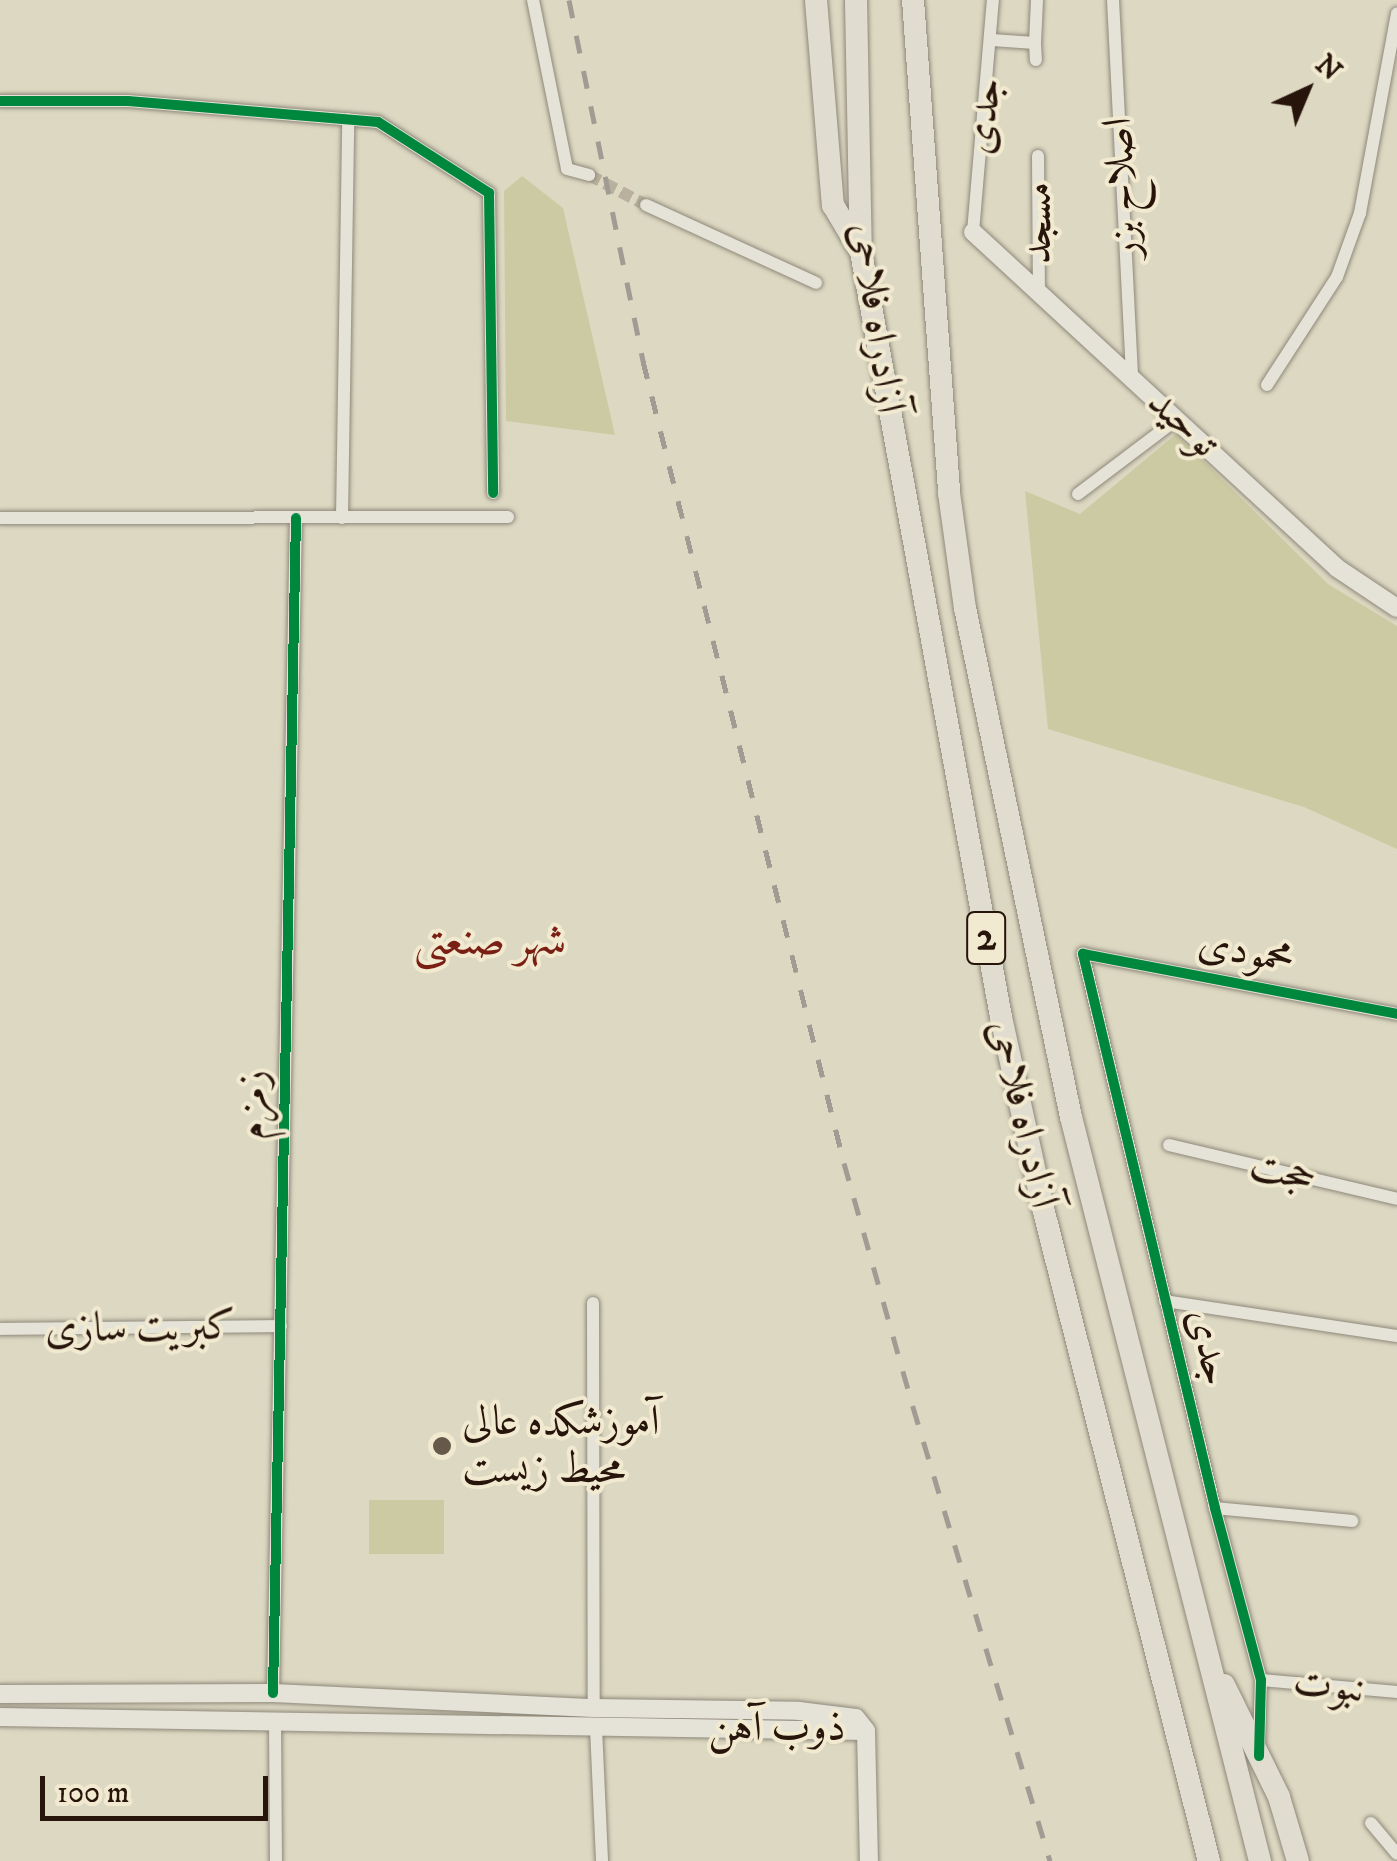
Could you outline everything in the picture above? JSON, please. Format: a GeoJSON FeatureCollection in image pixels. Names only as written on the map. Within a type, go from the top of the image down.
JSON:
{"type":"FeatureCollection","features":[{"type":"Feature","properties":{"kind":"highway"},"geometry":{"type":"LineString","coordinates":[[816,0],[834,205],[861,252]]}},
{"type":"Feature","properties":{"kind":"highway","name":"آزادراه فلاحی"},"geometry":{"type":"LineString","coordinates":[[856,0],[861,252],[1001,1017],[1043,1208],[1209,1861]]}},
{"type":"Feature","properties":{"kind":"highway","name":"آزادراه فلاحی"},"geometry":{"type":"LineString","coordinates":[[914,0],[949,493],[965,608],[1071,1118],[1260,1861]]}},
{"type":"Feature","properties":{"kind":"highway"},"geometry":{"type":"LineString","coordinates":[[1200,1635],[1279,1797],[1298,1861]]}},
{"type":"Feature","properties":{"kind":"main road","name":"توحید"},"geometry":{"type":"LineString","coordinates":[[974,232],[1337,568],[1397,608]]}},
{"type":"Feature","properties":{"kind":"main road","name":"ذوب آهن"},"geometry":{"type":"LineString","coordinates":[[0,1694],[274,1693],[595,1718],[866,1731],[869,1861]]}},
{"type":"Feature","properties":{"kind":"main road","name":"ذوب آهن"},"geometry":{"type":"LineString","coordinates":[[0,1717],[595,1718]]}},
{"type":"Feature","properties":{"kind":"street"},"geometry":{"type":"LineString","coordinates":[[533,0],[567,169],[589,176]]}},
{"type":"Feature","properties":{"kind":"street","name":"جدی"},"geometry":{"type":"LineString","coordinates":[[974,232],[992,40],[992,0]]}},
{"type":"Feature","properties":{"kind":"street"},"geometry":{"type":"LineString","coordinates":[[1036,60],[1037,0]]}},
{"type":"Feature","properties":{"kind":"street","name":"اصلاح بزر"},"geometry":{"type":"LineString","coordinates":[[1113,0],[1132,375]]}},
{"type":"Feature","properties":{"kind":"street"},"geometry":{"type":"LineString","coordinates":[[1266,385],[1337,277],[1354,229],[1397,13]]}},
{"type":"Feature","properties":{"kind":"street"},"geometry":{"type":"LineString","coordinates":[[992,40],[1035,43]]}},
{"type":"Feature","properties":{"kind":"street"},"geometry":{"type":"LineString","coordinates":[[0,101],[128,101],[378,122],[489,193],[493,493]]}},
{"type":"Feature","properties":{"kind":"street"},"geometry":{"type":"LineString","coordinates":[[342,518],[348,120]]}},
{"type":"Feature","properties":{"kind":"street","name":"مسجد"},"geometry":{"type":"LineString","coordinates":[[1038,156],[1039,290]]}},
{"type":"Feature","properties":{"kind":"street"},"geometry":{"type":"LineString","coordinates":[[646,205],[816,283]]}},
{"type":"Feature","properties":{"kind":"street"},"geometry":{"type":"LineString","coordinates":[[1078,494],[1177,418]]}},
{"type":"Feature","properties":{"kind":"street"},"geometry":{"type":"LineString","coordinates":[[0,518],[508,518]]}},
{"type":"Feature","properties":{"kind":"street","name":"زمزم"},"geometry":{"type":"LineString","coordinates":[[274,1693],[296,518]]}},
{"type":"Feature","properties":{"kind":"street","name":"جدی"},"geometry":{"type":"LineString","coordinates":[[1083,954],[1214,1508],[1261,1680],[1259,1756]]}},
{"type":"Feature","properties":{"kind":"street","name":"محمودی"},"geometry":{"type":"LineString","coordinates":[[1083,954],[1397,1014]]}},
{"type":"Feature","properties":{"kind":"street","name":"حجت"},"geometry":{"type":"LineString","coordinates":[[1169,1144],[1397,1199]]}},
{"type":"Feature","properties":{"kind":"street"},"geometry":{"type":"LineString","coordinates":[[1165,1301],[1397,1336]]}},
{"type":"Feature","properties":{"kind":"street"},"geometry":{"type":"LineString","coordinates":[[593,1303],[595,1718],[602,1861]]}},
{"type":"Feature","properties":{"kind":"street","name":"کبریت سازی"},"geometry":{"type":"LineString","coordinates":[[0,1330],[281,1326]]}},
{"type":"Feature","properties":{"kind":"street"},"geometry":{"type":"LineString","coordinates":[[1214,1508],[1352,1521]]}},
{"type":"Feature","properties":{"kind":"street","name":"نبوت"},"geometry":{"type":"LineString","coordinates":[[1261,1680],[1397,1692]]}},
{"type":"Feature","properties":{"kind":"street"},"geometry":{"type":"LineString","coordinates":[[275,1720],[276,1861]]}},
{"type":"Feature","properties":{"kind":"street"},"geometry":{"type":"LineString","coordinates":[[1371,1824],[1397,1854]]}},
{"type":"Feature","properties":{"kind":"shaded area"},"geometry":{"type":"Polygon","coordinates":[[[522,176],[563,208],[615,435],[506,421],[504,191],[522,176]]]}},
{"type":"Feature","properties":{"kind":"shaded area"},"geometry":{"type":"Polygon","coordinates":[[[1176,434],[1328,584],[1397,626],[1397,849],[1304,807],[1048,729],[1025,491],[1080,514],[1176,434]]]}},
{"type":"Feature","properties":{"kind":"shaded area"},"geometry":{"type":"Polygon","coordinates":[[[369,1500],[444,1500],[444,1554],[369,1554],[369,1500]]]}},
{"type":"Feature","properties":{"kind":"tunnel"},"geometry":{"type":"LineString","coordinates":[[589,175],[646,205]]}},
{"type":"Feature","properties":{"kind":"railway"},"geometry":{"type":"LineString","coordinates":[[569,0],[643,361],[844,1163],[1050,1861]]}},
{"type":"Feature","properties":{"kind":"cycle path"},"geometry":{"type":"LineString","coordinates":[[0,101],[128,101],[378,122],[489,193],[493,493]]}},
{"type":"Feature","properties":{"kind":"cycle path"},"geometry":{"type":"LineString","coordinates":[[273,1693],[296,518]]}},
{"type":"Feature","properties":{"kind":"cycle path"},"geometry":{"type":"LineString","coordinates":[[1259,1756],[1261,1680],[1215,1508],[1083,954],[1397,1014]]}},
{"type":"Feature","properties":{"kind":"place","name":"آموزشکده عالی محیط زیست"},"geometry":{"type":"Point","coordinates":[442,1446]}},
{"type":"Feature","properties":{"kind":"district","name":"شهر صنعتی"},"geometry":{"type":"Point","coordinates":[490,942]}}]}
